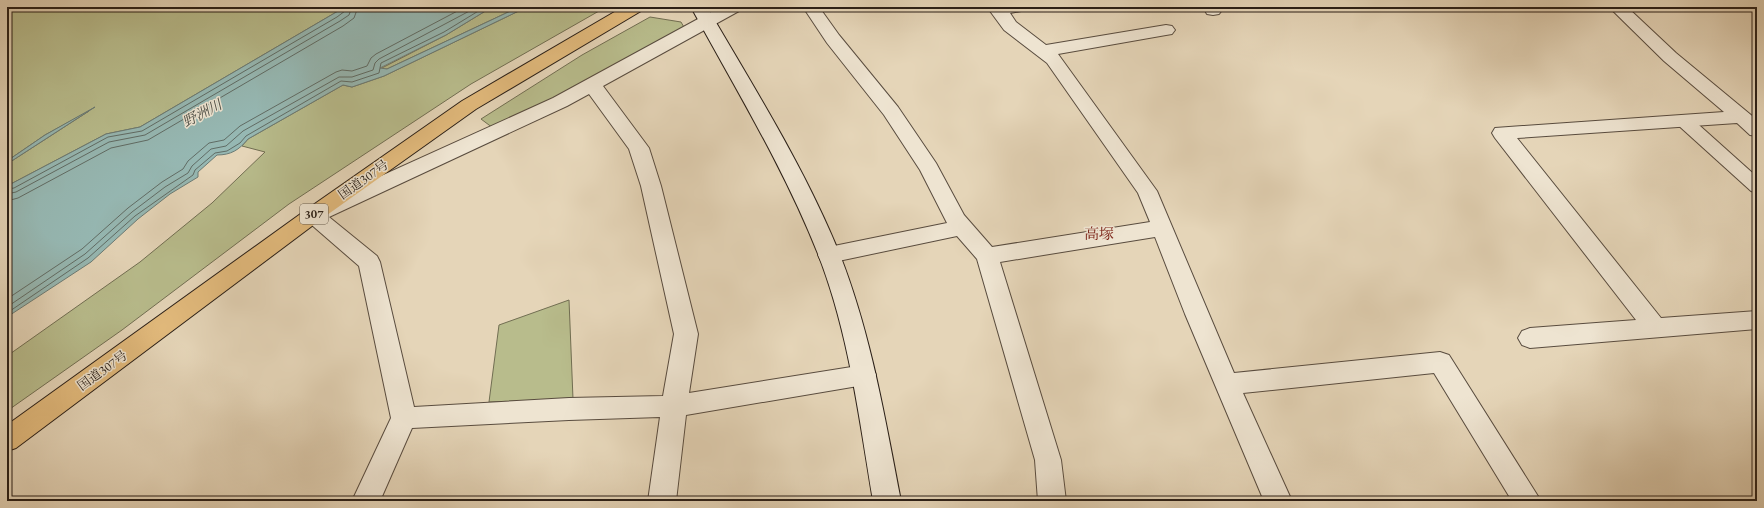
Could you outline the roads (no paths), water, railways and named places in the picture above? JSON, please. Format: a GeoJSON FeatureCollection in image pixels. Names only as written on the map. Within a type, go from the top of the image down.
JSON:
{"type":"FeatureCollection","features":[{"type":"Feature","properties":{"kind":"highway","name":"国道307号"},"geometry":{"type":"LineString","coordinates":[[7,440],[313,215],[469,105],[635,7]]}},
{"type":"Feature","properties":{"kind":"street"},"geometry":{"type":"LineString","coordinates":[[366,501],[404,418],[369,262],[313,215],[560,102],[685,34],[703,14],[733,7]]}},
{"type":"Feature","properties":{"kind":"street"},"geometry":{"type":"LineString","coordinates":[[811,7],[833,39],[906,134],[929,168],[956,220],[986,256],[1048,460],[1052,501]]}},
{"type":"Feature","properties":{"kind":"street"},"geometry":{"type":"LineString","coordinates":[[1617,7],[1670,57],[1757,130]]}},
{"type":"Feature","properties":{"kind":"street"},"geometry":{"type":"LineString","coordinates":[[1003,8],[1010,26],[1053,59],[1147,191],[1158,213],[1161,228],[1278,501]]}},
{"type":"Feature","properties":{"kind":"street"},"geometry":{"type":"LineString","coordinates":[[703,14],[798,184],[829,256],[846,306],[864,375],[887,501]]}},
{"type":"Feature","properties":{"kind":"street"},"geometry":{"type":"LineString","coordinates":[[1042,51],[1166,30]]}},
{"type":"Feature","properties":{"kind":"street"},"geometry":{"type":"LineString","coordinates":[[592,84],[640,148],[652,186],[686,334],[674,406],[662,501]]}},
{"type":"Feature","properties":{"kind":"street"},"geometry":{"type":"LineString","coordinates":[[1655,328],[1502,133],[1740,117]]}},
{"type":"Feature","properties":{"kind":"street"},"geometry":{"type":"LineString","coordinates":[[829,256],[963,227]]}},
{"type":"Feature","properties":{"kind":"street"},"geometry":{"type":"LineString","coordinates":[[986,256],[1161,228]]}},
{"type":"Feature","properties":{"kind":"street"},"geometry":{"type":"LineString","coordinates":[[1530,338],[1655,328],[1755,323]]}},
{"type":"Feature","properties":{"kind":"street"},"geometry":{"type":"LineString","coordinates":[[1228,384],[1440,362],[1527,501]]}},
{"type":"Feature","properties":{"kind":"street"},"geometry":{"type":"LineString","coordinates":[[404,418],[674,406],[864,375]]}},
{"type":"Feature","properties":{"kind":"lane"},"geometry":{"type":"LineString","coordinates":[[1684,121],[1757,187]]}},
{"type":"Feature","properties":{"kind":"water","name":"野洲川"},"geometry":{"type":"Polygon","coordinates":[[[345,7],[492,7],[446,35],[380,68],[387,69],[519,7],[527,7],[384,76],[352,87],[343,85],[248,139],[234,151],[217,155],[198,172],[198,177],[170,194],[138,219],[91,262],[7,317],[7,186],[106,134],[140,127],[345,7]]]}},
{"type":"Feature","properties":{"kind":"water"},"geometry":{"type":"Polygon","coordinates":[[[95,107],[7,164],[7,161],[45,135],[95,107]]]}},
{"type":"Feature","properties":{"kind":"district","name":"高塚"},"geometry":{"type":"Point","coordinates":[1099,234]}}]}
